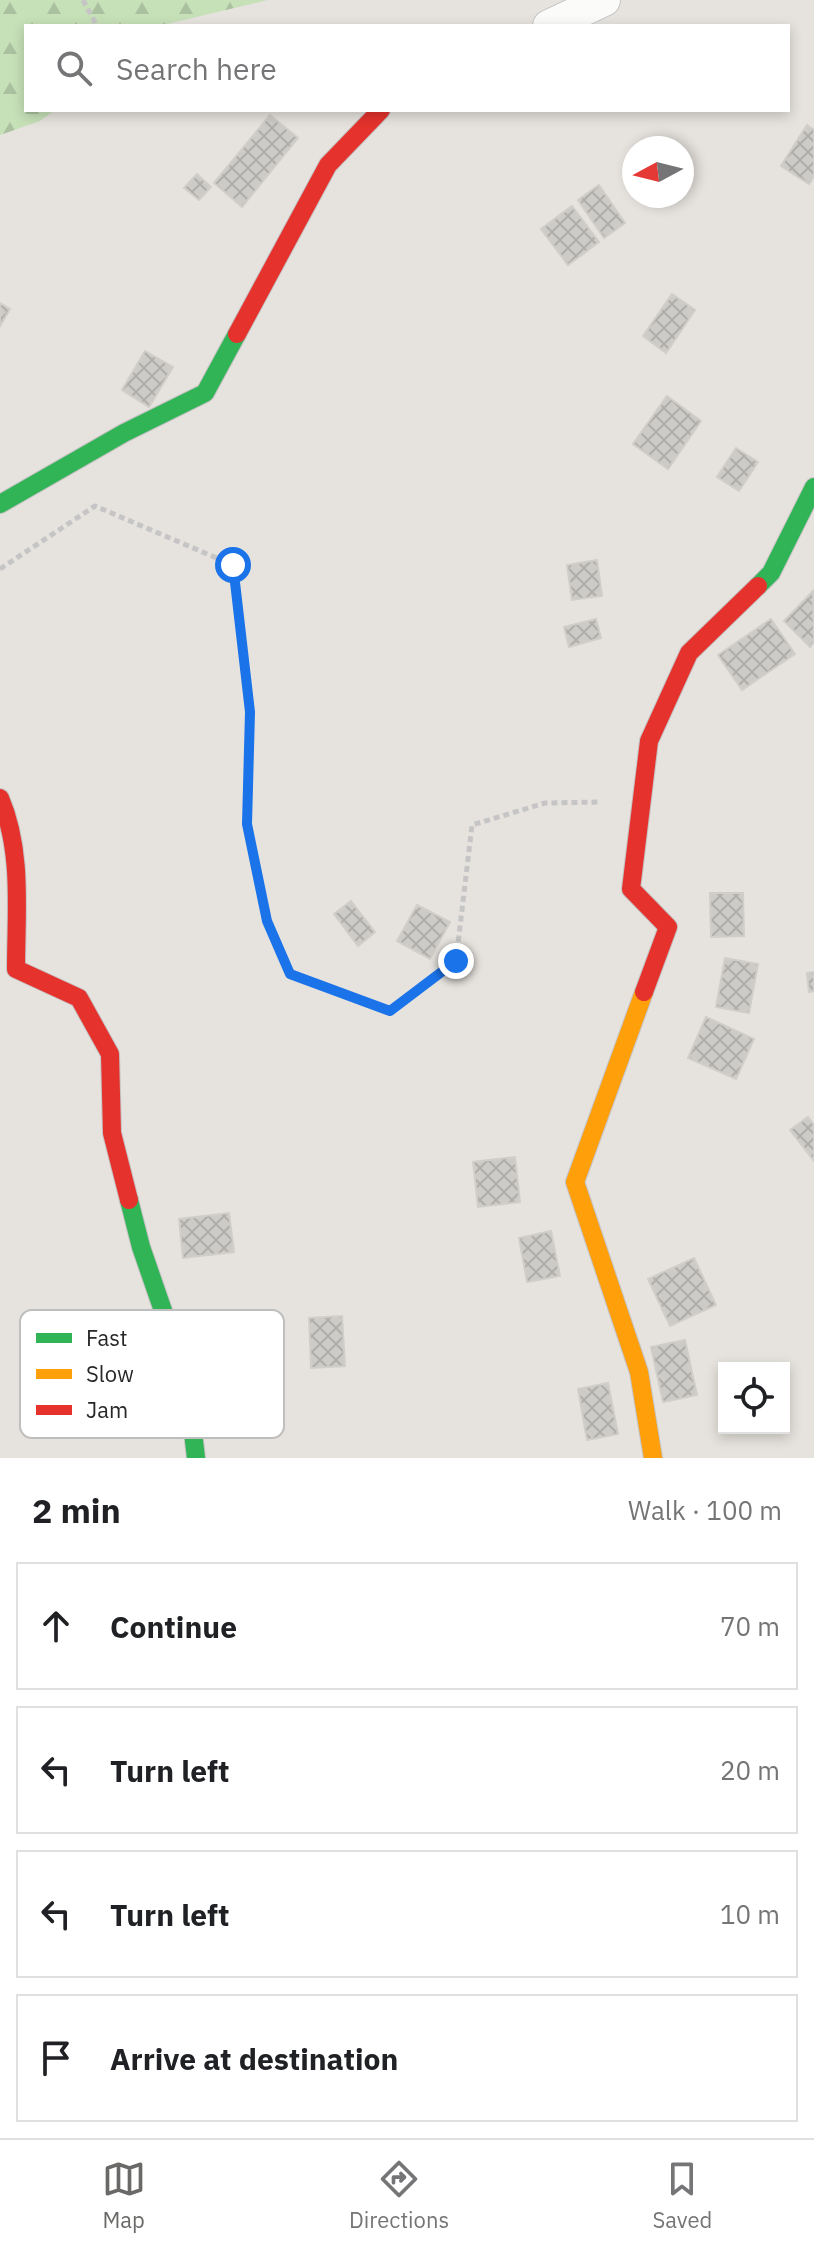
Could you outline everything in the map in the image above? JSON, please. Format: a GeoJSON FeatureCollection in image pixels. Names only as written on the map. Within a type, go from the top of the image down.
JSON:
{"type":"FeatureCollection","features":[{"type":"Feature","properties":{"kind":"street"},"geometry":{"type":"LineString","coordinates":[[553,24],[604,0]]}},
{"type":"Feature","properties":{"kind":"street"},"geometry":{"type":"LineString","coordinates":[[0,504],[124,433],[205,393],[328,165],[379,112]]}},
{"type":"Feature","properties":{"kind":"street"},"geometry":{"type":"LineString","coordinates":[[653,1458],[639,1372],[575,1182],[668,927],[631,889],[649,741],[689,653],[771,573],[814,487]]}},
{"type":"Feature","properties":{"kind":"street"},"geometry":{"type":"LineString","coordinates":[[0,798],[7,809],[15,872],[16,969],[79,998],[110,1054],[112,1133],[141,1247],[163,1310]]}},
{"type":"Feature","properties":{"kind":"street"},"geometry":{"type":"LineString","coordinates":[[194,1438],[196,1458]]}},
{"type":"Feature","properties":{"kind":"path"},"geometry":{"type":"LineString","coordinates":[[83,0],[96,24]]}},
{"type":"Feature","properties":{"kind":"path"},"geometry":{"type":"LineString","coordinates":[[0,569],[95,506],[233,565],[250,712],[247,824],[267,921],[290,974],[390,1011],[456,961],[472,825],[545,803],[641,801]]}},
{"type":"Feature","properties":{"kind":"green space"},"geometry":{"type":"Polygon","coordinates":[[[0,0],[268,0],[167,24],[24,24],[24,112],[52,112],[40,121],[0,135],[0,0]]]}},
{"type":"Feature","properties":{"kind":"building"},"geometry":{"type":"Polygon","coordinates":[[[270,115],[298,138],[242,207],[214,183],[270,115]]]}},
{"type":"Feature","properties":{"kind":"building"},"geometry":{"type":"Polygon","coordinates":[[[807,125],[814,130],[814,176],[809,184],[781,166],[807,125]]]}},
{"type":"Feature","properties":{"kind":"building"},"geometry":{"type":"Polygon","coordinates":[[[197,174],[211,187],[199,200],[184,188],[197,174]]]}},
{"type":"Feature","properties":{"kind":"building"},"geometry":{"type":"Polygon","coordinates":[[[599,185],[625,223],[604,238],[578,200],[599,185]]]}},
{"type":"Feature","properties":{"kind":"building"},"geometry":{"type":"Polygon","coordinates":[[[572,206],[599,242],[568,265],[541,229],[572,206]]]}},
{"type":"Feature","properties":{"kind":"building"},"geometry":{"type":"Polygon","coordinates":[[[672,294],[695,310],[666,353],[643,336],[672,294]]]}},
{"type":"Feature","properties":{"kind":"building"},"geometry":{"type":"Polygon","coordinates":[[[0,303],[10,309],[0,326],[0,303]]]}},
{"type":"Feature","properties":{"kind":"building"},"geometry":{"type":"Polygon","coordinates":[[[145,351],[173,367],[149,407],[122,390],[145,351]]]}},
{"type":"Feature","properties":{"kind":"building"},"geometry":{"type":"Polygon","coordinates":[[[667,396],[701,421],[668,469],[633,444],[667,396]]]}},
{"type":"Feature","properties":{"kind":"building"},"geometry":{"type":"Polygon","coordinates":[[[736,448],[758,462],[739,491],[717,477],[736,448]]]}},
{"type":"Feature","properties":{"kind":"building"},"geometry":{"type":"Polygon","coordinates":[[[597,560],[602,596],[572,600],[567,565],[597,560]]]}},
{"type":"Feature","properties":{"kind":"building"},"geometry":{"type":"Polygon","coordinates":[[[813,591],[814,642],[810,647],[784,621],[813,591]]]}},
{"type":"Feature","properties":{"kind":"building"},"geometry":{"type":"Polygon","coordinates":[[[596,619],[601,638],[569,647],[564,627],[596,619]]]}},
{"type":"Feature","properties":{"kind":"building"},"geometry":{"type":"Polygon","coordinates":[[[771,619],[795,654],[742,690],[718,655],[771,619]]]}},
{"type":"Feature","properties":{"kind":"building"},"geometry":{"type":"Polygon","coordinates":[[[710,893],[743,893],[744,936],[711,937],[710,893]]]}},
{"type":"Feature","properties":{"kind":"building"},"geometry":{"type":"Polygon","coordinates":[[[351,901],[375,932],[358,946],[334,914],[351,901]]]}},
{"type":"Feature","properties":{"kind":"building"},"geometry":{"type":"Polygon","coordinates":[[[417,905],[450,922],[430,959],[397,941],[417,905]]]}},
{"type":"Feature","properties":{"kind":"building"},"geometry":{"type":"Polygon","coordinates":[[[725,958],[758,964],[749,1013],[716,1007],[725,958]]]}},
{"type":"Feature","properties":{"kind":"building"},"geometry":{"type":"Polygon","coordinates":[[[814,972],[814,991],[809,992],[807,973],[814,972]]]}},
{"type":"Feature","properties":{"kind":"building"},"geometry":{"type":"Polygon","coordinates":[[[706,1017],[754,1039],[736,1079],[688,1058],[706,1017]]]}},
{"type":"Feature","properties":{"kind":"building"},"geometry":{"type":"Polygon","coordinates":[[[808,1117],[814,1125],[814,1161],[790,1130],[808,1117]]]}},
{"type":"Feature","properties":{"kind":"building"},"geometry":{"type":"Polygon","coordinates":[[[515,1157],[520,1202],[478,1207],[473,1162],[515,1157]]]}},
{"type":"Feature","properties":{"kind":"building"},"geometry":{"type":"Polygon","coordinates":[[[229,1213],[234,1252],[183,1258],[179,1219],[229,1213]]]}},
{"type":"Feature","properties":{"kind":"building"},"geometry":{"type":"Polygon","coordinates":[[[551,1231],[560,1276],[527,1282],[519,1238],[551,1231]]]}},
{"type":"Feature","properties":{"kind":"building"},"geometry":{"type":"Polygon","coordinates":[[[694,1258],[716,1305],[670,1326],[648,1279],[694,1258]]]}},
{"type":"Feature","properties":{"kind":"building"},"geometry":{"type":"Polygon","coordinates":[[[342,1316],[345,1366],[311,1368],[309,1318],[342,1316]]]}},
{"type":"Feature","properties":{"kind":"building"},"geometry":{"type":"Polygon","coordinates":[[[685,1340],[697,1395],[663,1402],[651,1347],[685,1340]]]}},
{"type":"Feature","properties":{"kind":"building"},"geometry":{"type":"Polygon","coordinates":[[[608,1383],[618,1434],[587,1440],[578,1389],[608,1383]]]}},
{"type":"Feature","properties":{"kind":"traffic: fast"},"geometry":{"type":"LineString","coordinates":[[0,504],[124,433],[205,393],[237,334]]}},
{"type":"Feature","properties":{"kind":"traffic: fast"},"geometry":{"type":"LineString","coordinates":[[758,586],[771,573],[814,487]]}},
{"type":"Feature","properties":{"kind":"traffic: fast"},"geometry":{"type":"LineString","coordinates":[[129,1200],[163,1310]]}},
{"type":"Feature","properties":{"kind":"traffic: fast"},"geometry":{"type":"LineString","coordinates":[[194,1438],[196,1458]]}},
{"type":"Feature","properties":{"kind":"traffic: slow"},"geometry":{"type":"LineString","coordinates":[[644,992],[575,1182],[639,1372],[653,1458]]}},
{"type":"Feature","properties":{"kind":"traffic: jam"},"geometry":{"type":"LineString","coordinates":[[237,334],[328,165],[379,112]]}},
{"type":"Feature","properties":{"kind":"traffic: jam"},"geometry":{"type":"LineString","coordinates":[[644,992],[668,927],[631,889],[649,741],[689,653],[758,586]]}},
{"type":"Feature","properties":{"kind":"traffic: jam"},"geometry":{"type":"LineString","coordinates":[[0,798],[15,861],[16,969],[79,998],[110,1054],[112,1133],[129,1200]]}},
{"type":"Feature","properties":{"kind":"route"},"geometry":{"type":"LineString","coordinates":[[233,565],[250,712],[247,824],[267,921],[290,974],[390,1011],[456,961]]}}]}
